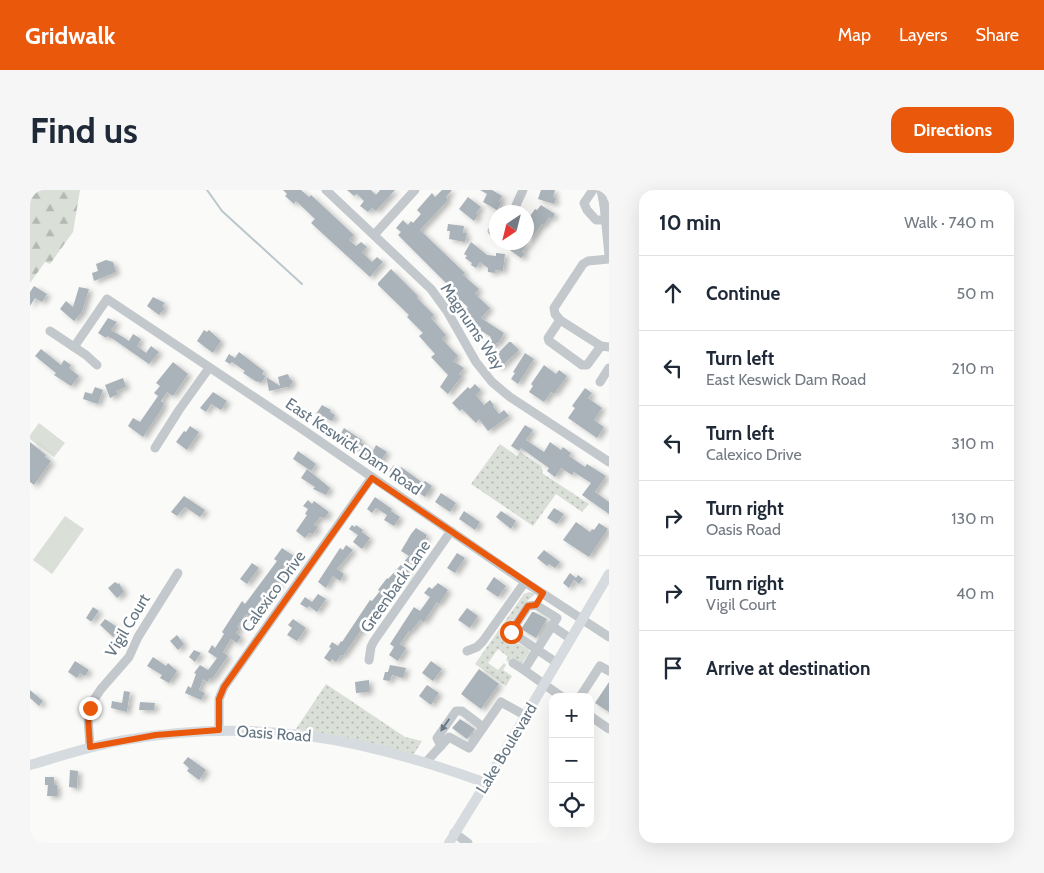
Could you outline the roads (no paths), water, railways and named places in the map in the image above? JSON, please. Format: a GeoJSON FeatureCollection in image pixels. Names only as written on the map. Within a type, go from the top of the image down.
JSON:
{"type":"FeatureCollection","features":[{"type":"Feature","properties":{"kind":"main road","name":"Lake Boulevard"},"geometry":{"type":"LineString","coordinates":[[448,843],[486,783],[609,574]]}},
{"type":"Feature","properties":{"kind":"main road","name":"Oasis Road"},"geometry":{"type":"LineString","coordinates":[[30,765],[90,747],[156,735],[219,730],[270,731],[314,736],[390,751],[486,783]]}},
{"type":"Feature","properties":{"kind":"street","name":"Magnums Way"},"geometry":{"type":"LineString","coordinates":[[326,190],[435,294],[476,362],[492,382],[609,462]]}},
{"type":"Feature","properties":{"kind":"street"},"geometry":{"type":"LineString","coordinates":[[374,234],[415,190]]}},
{"type":"Feature","properties":{"kind":"street"},"geometry":{"type":"LineString","coordinates":[[516,205],[523,190]]}},
{"type":"Feature","properties":{"kind":"street"},"geometry":{"type":"LineString","coordinates":[[593,190],[584,202],[584,206],[596,220],[606,220]]}},
{"type":"Feature","properties":{"kind":"street"},"geometry":{"type":"LineString","coordinates":[[601,190],[607,205],[606,220],[609,255]]}},
{"type":"Feature","properties":{"kind":"street"},"geometry":{"type":"LineString","coordinates":[[560,320],[548,338],[548,342],[582,365],[587,366],[605,346],[560,320],[554,314],[554,308],[583,264],[588,261],[609,260]]}},
{"type":"Feature","properties":{"kind":"street","name":"East Keswick Dam Road"},"geometry":{"type":"LineString","coordinates":[[74,347],[107,299],[609,637]]}},
{"type":"Feature","properties":{"kind":"street"},"geometry":{"type":"LineString","coordinates":[[50,331],[97,365]]}},
{"type":"Feature","properties":{"kind":"street"},"geometry":{"type":"LineString","coordinates":[[155,448],[209,368]]}},
{"type":"Feature","properties":{"kind":"street"},"geometry":{"type":"LineString","coordinates":[[600,382],[609,368]]}},
{"type":"Feature","properties":{"kind":"street","name":"Calexico Drive"},"geometry":{"type":"LineString","coordinates":[[219,730],[219,699],[224,687],[372,478]]}},
{"type":"Feature","properties":{"kind":"street","name":"Greenback Lane"},"geometry":{"type":"LineString","coordinates":[[369,660],[374,641],[452,531]]}},
{"type":"Feature","properties":{"kind":"street","name":"Vigil Court"},"geometry":{"type":"LineString","coordinates":[[90,747],[88,717],[91,704],[101,689],[129,657],[138,637],[178,573]]}},
{"type":"Feature","properties":{"kind":"street"},"geometry":{"type":"LineString","coordinates":[[467,651],[477,647],[483,641],[525,582]]}},
{"type":"Feature","properties":{"kind":"street"},"geometry":{"type":"LineString","coordinates":[[536,605],[543,593]]}},
{"type":"Feature","properties":{"kind":"street"},"geometry":{"type":"LineString","coordinates":[[524,670],[537,649],[557,618],[536,605],[528,606],[511,632],[537,649],[557,663]]}},
{"type":"Feature","properties":{"kind":"street"},"geometry":{"type":"LineString","coordinates":[[552,626],[571,638]]}},
{"type":"Feature","properties":{"kind":"street"},"geometry":{"type":"LineString","coordinates":[[513,663],[556,693]]}},
{"type":"Feature","properties":{"kind":"street"},"geometry":{"type":"LineString","coordinates":[[583,693],[600,666],[609,672]]}},
{"type":"Feature","properties":{"kind":"street"},"geometry":{"type":"LineString","coordinates":[[426,762],[449,737],[469,748],[501,702],[526,716]]}},
{"type":"Feature","properties":{"kind":"street"},"geometry":{"type":"LineString","coordinates":[[441,746],[437,738],[458,710],[483,727]]}},
{"type":"Feature","properties":{"kind":"street"},"geometry":{"type":"LineString","coordinates":[[594,719],[609,729]]}},
{"type":"Feature","properties":{"kind":"street"},"geometry":{"type":"LineString","coordinates":[[454,833],[468,843]]}},
{"type":"Feature","properties":{"kind":"waterway"},"geometry":{"type":"LineString","coordinates":[[207,190],[222,211],[302,284]]}}]}
